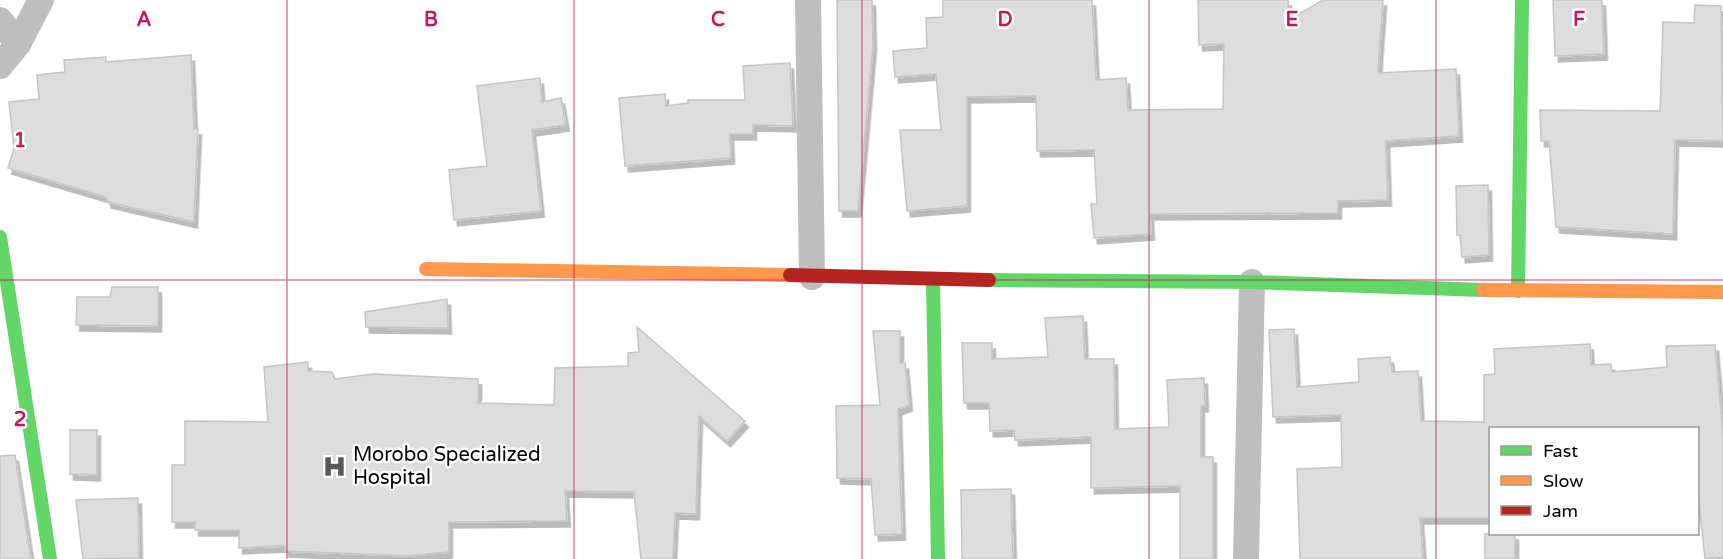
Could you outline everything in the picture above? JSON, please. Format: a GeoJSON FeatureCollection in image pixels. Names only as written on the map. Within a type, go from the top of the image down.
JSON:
{"type":"FeatureCollection","features":[{"type":"Feature","properties":{"kind":"street"},"geometry":{"type":"LineString","coordinates":[[0,66],[18,44],[41,0]]}},
{"type":"Feature","properties":{"kind":"street"},"geometry":{"type":"LineString","coordinates":[[808,0],[813,277]]}},
{"type":"Feature","properties":{"kind":"street"},"geometry":{"type":"LineString","coordinates":[[1518,291],[1522,0]]}},
{"type":"Feature","properties":{"kind":"street"},"geometry":{"type":"LineString","coordinates":[[0,20],[18,44]]}},
{"type":"Feature","properties":{"kind":"street"},"geometry":{"type":"LineString","coordinates":[[0,237],[50,559]]}},
{"type":"Feature","properties":{"kind":"street"},"geometry":{"type":"LineString","coordinates":[[426,268],[613,270],[933,280],[1252,282],[1518,291],[1723,292]]}},
{"type":"Feature","properties":{"kind":"street"},"geometry":{"type":"LineString","coordinates":[[933,280],[938,559]]}},
{"type":"Feature","properties":{"kind":"street"},"geometry":{"type":"LineString","coordinates":[[1246,559],[1252,282]]}},
{"type":"Feature","properties":{"kind":"building"},"geometry":{"type":"Polygon","coordinates":[[[837,0],[872,0],[873,45],[858,211],[839,211],[837,0]]]}},
{"type":"Feature","properties":{"kind":"building"},"geometry":{"type":"Polygon","coordinates":[[[943,0],[1092,0],[1096,80],[1126,78],[1128,110],[1223,109],[1224,44],[1199,45],[1198,0],[1288,0],[1289,20],[1323,0],[1383,0],[1378,73],[1456,69],[1459,136],[1386,141],[1388,200],[1338,201],[1338,213],[1150,214],[1151,234],[1094,238],[1091,204],[1097,204],[1094,150],[1037,151],[1036,96],[967,97],[967,206],[907,211],[900,130],[941,130],[936,74],[895,77],[893,51],[927,48],[926,18],[943,17],[943,0]]]}},
{"type":"Feature","properties":{"kind":"building"},"geometry":{"type":"Polygon","coordinates":[[[1553,0],[1602,0],[1604,54],[1555,56],[1553,0]]]}},
{"type":"Feature","properties":{"kind":"building"},"geometry":{"type":"Polygon","coordinates":[[[1695,5],[1721,6],[1723,141],[1675,140],[1673,234],[1556,227],[1549,141],[1541,141],[1540,110],[1660,111],[1663,22],[1694,23],[1695,5]]]}},
{"type":"Feature","properties":{"kind":"building"},"geometry":{"type":"Polygon","coordinates":[[[191,55],[194,129],[198,129],[194,222],[108,202],[106,197],[8,168],[14,148],[9,102],[39,99],[37,75],[65,72],[64,60],[106,57],[106,62],[191,55]]]}},
{"type":"Feature","properties":{"kind":"building"},"geometry":{"type":"Polygon","coordinates":[[[790,63],[793,126],[753,125],[753,134],[730,134],[731,158],[625,166],[619,98],[665,94],[666,106],[688,103],[688,100],[745,100],[743,66],[790,63]]]}},
{"type":"Feature","properties":{"kind":"building"},"geometry":{"type":"Polygon","coordinates":[[[540,78],[542,102],[561,98],[566,125],[532,130],[541,211],[454,220],[449,170],[487,166],[477,86],[540,78]]]}},
{"type":"Feature","properties":{"kind":"building"},"geometry":{"type":"Polygon","coordinates":[[[1488,185],[1489,255],[1462,257],[1460,235],[1457,235],[1456,186],[1488,185]]]}},
{"type":"Feature","properties":{"kind":"building"},"geometry":{"type":"Polygon","coordinates":[[[112,287],[158,287],[158,326],[76,325],[77,297],[110,297],[112,287]]]}},
{"type":"Feature","properties":{"kind":"building"},"geometry":{"type":"Polygon","coordinates":[[[447,299],[448,328],[366,327],[365,312],[447,299]]]}},
{"type":"Feature","properties":{"kind":"building"},"geometry":{"type":"Polygon","coordinates":[[[1083,316],[1085,359],[1114,359],[1115,429],[1169,427],[1167,380],[1204,378],[1205,406],[1201,406],[1201,457],[1213,457],[1213,559],[1180,559],[1180,486],[1091,488],[1091,437],[1015,440],[1014,430],[990,431],[989,403],[964,403],[962,343],[992,343],[992,359],[1048,357],[1045,318],[1083,316]]]}},
{"type":"Feature","properties":{"kind":"building"},"geometry":{"type":"Polygon","coordinates":[[[637,327],[745,421],[727,441],[699,416],[696,514],[675,513],[673,559],[641,559],[634,492],[565,491],[567,521],[449,522],[449,552],[409,556],[285,551],[285,546],[239,548],[239,530],[195,530],[195,522],[172,522],[172,465],[185,465],[185,421],[268,422],[264,367],[308,362],[308,371],[332,372],[335,379],[373,374],[478,379],[478,403],[554,405],[555,368],[628,366],[628,353],[639,352],[637,327]]]}},
{"type":"Feature","properties":{"kind":"building"},"geometry":{"type":"Polygon","coordinates":[[[1294,329],[1297,387],[1359,382],[1358,359],[1390,357],[1392,372],[1418,371],[1421,421],[1484,422],[1484,375],[1495,374],[1494,349],[1590,344],[1591,365],[1611,364],[1612,372],[1667,367],[1666,346],[1715,345],[1723,435],[1723,557],[1705,558],[1699,502],[1699,427],[1489,427],[1489,518],[1420,518],[1423,559],[1300,559],[1297,469],[1342,467],[1341,415],[1273,417],[1269,330],[1294,329]]]}},
{"type":"Feature","properties":{"kind":"building"},"geometry":{"type":"Polygon","coordinates":[[[873,331],[900,331],[900,363],[905,363],[909,405],[898,409],[902,534],[875,535],[871,479],[837,478],[836,406],[880,405],[873,331]]]}},
{"type":"Feature","properties":{"kind":"building"},"geometry":{"type":"Polygon","coordinates":[[[70,430],[97,430],[97,475],[70,474],[70,430]]]}},
{"type":"Feature","properties":{"kind":"building"},"geometry":{"type":"Polygon","coordinates":[[[15,455],[31,559],[0,559],[0,456],[15,455]]]}},
{"type":"Feature","properties":{"kind":"building"},"geometry":{"type":"Polygon","coordinates":[[[1011,489],[1013,559],[962,559],[961,490],[1011,489]]]}},
{"type":"Feature","properties":{"kind":"building"},"geometry":{"type":"Polygon","coordinates":[[[138,498],[139,558],[83,559],[76,500],[138,498]]]}},
{"type":"Feature","properties":{"kind":"building"},"geometry":{"type":"Polygon","coordinates":[[[1485,534],[1515,535],[1515,559],[1485,559],[1485,534]]]}},
{"type":"Feature","properties":{"kind":"traffic: fast"},"geometry":{"type":"LineString","coordinates":[[1518,291],[1522,0]]}},
{"type":"Feature","properties":{"kind":"traffic: fast"},"geometry":{"type":"LineString","coordinates":[[0,237],[50,559]]}},
{"type":"Feature","properties":{"kind":"traffic: fast"},"geometry":{"type":"LineString","coordinates":[[933,280],[938,559]]}},
{"type":"Feature","properties":{"kind":"traffic: fast"},"geometry":{"type":"LineString","coordinates":[[989,280],[1252,282],[1483,290]]}},
{"type":"Feature","properties":{"kind":"traffic: slow"},"geometry":{"type":"LineString","coordinates":[[426,269],[790,275]]}},
{"type":"Feature","properties":{"kind":"traffic: slow"},"geometry":{"type":"LineString","coordinates":[[1483,290],[1723,292]]}},
{"type":"Feature","properties":{"kind":"traffic: jam"},"geometry":{"type":"LineString","coordinates":[[790,275],[989,280]]}},
{"type":"Feature","properties":{"kind":"place","name":"Morobo Specialized Hospital"},"geometry":{"type":"Point","coordinates":[335,466]}}]}
